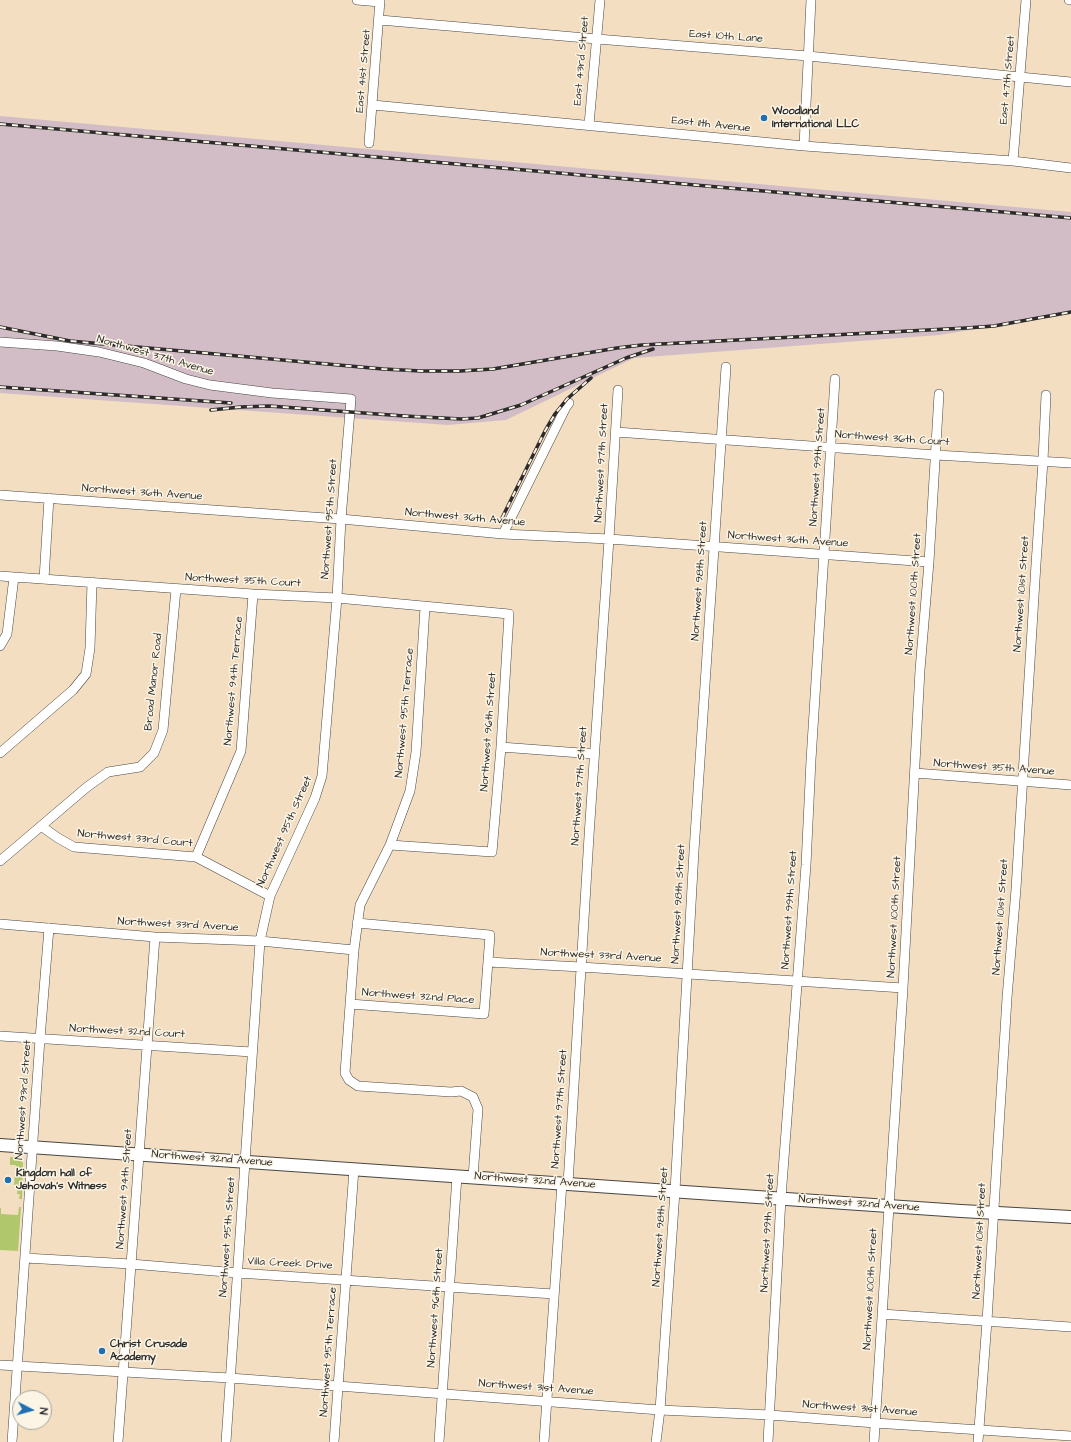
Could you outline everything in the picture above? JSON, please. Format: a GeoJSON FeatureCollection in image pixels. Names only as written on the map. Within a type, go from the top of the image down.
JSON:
{"type":"FeatureCollection","features":[{"type":"Feature","properties":{"kind":"main road","name":"Northwest 32nd Avenue"},"geometry":{"type":"LineString","coordinates":[[0,1145],[888,1206],[1071,1217]]}},
{"type":"Feature","properties":{"kind":"street"},"geometry":{"type":"LineString","coordinates":[[357,0],[380,1]]}},
{"type":"Feature","properties":{"kind":"street","name":"East 43rd Street"},"geometry":{"type":"LineString","coordinates":[[589,125],[600,0]]}},
{"type":"Feature","properties":{"kind":"street"},"geometry":{"type":"LineString","coordinates":[[804,146],[811,0]]}},
{"type":"Feature","properties":{"kind":"street","name":"East 47th Street"},"geometry":{"type":"LineString","coordinates":[[1013,161],[1021,77],[1026,0]]}},
{"type":"Feature","properties":{"kind":"street","name":"East 41st Street"},"geometry":{"type":"LineString","coordinates":[[369,143],[380,20],[380,1]]}},
{"type":"Feature","properties":{"kind":"street","name":"East 10th Lane"},"geometry":{"type":"LineString","coordinates":[[380,20],[808,56],[1071,82]]}},
{"type":"Feature","properties":{"kind":"street","name":"East 11th Avenue"},"geometry":{"type":"LineString","coordinates":[[373,105],[804,146],[1013,161],[1071,168]]}},
{"type":"Feature","properties":{"kind":"street","name":"Northwest 37th Avenue"},"geometry":{"type":"LineString","coordinates":[[0,342],[57,346],[99,352],[144,363],[186,379],[210,385],[272,393],[351,399]]}},
{"type":"Feature","properties":{"kind":"street","name":"Northwest 98th Street"},"geometry":{"type":"LineString","coordinates":[[656,1442],[660,1410],[675,1191],[694,851],[726,367]]}},
{"type":"Feature","properties":{"kind":"street","name":"Northwest 99th Street"},"geometry":{"type":"LineString","coordinates":[[768,1442],[781,1198],[796,980],[806,865],[810,760],[835,379]]}},
{"type":"Feature","properties":{"kind":"street","name":"Northwest 97th Street"},"geometry":{"type":"LineString","coordinates":[[544,1442],[554,1294],[565,1183],[581,967],[594,754],[610,539],[618,390]]}},
{"type":"Feature","properties":{"kind":"street","name":"Northwest 100th Street"},"geometry":{"type":"LineString","coordinates":[[874,1442],[903,988],[920,670],[940,394]]}},
{"type":"Feature","properties":{"kind":"street","name":"Northwest 101st Street"},"geometry":{"type":"LineString","coordinates":[[978,1442],[1044,461],[1046,395]]}},
{"type":"Feature","properties":{"kind":"street","name":"Northwest 95th Street"},"geometry":{"type":"LineString","coordinates":[[226,1442],[260,941],[270,896],[311,805],[322,776],[337,598],[341,519],[351,399]]}},
{"type":"Feature","properties":{"kind":"street"},"geometry":{"type":"LineString","coordinates":[[503,534],[569,403]]}},
{"type":"Feature","properties":{"kind":"street","name":"Northwest 36th Court"},"geometry":{"type":"LineString","coordinates":[[616,432],[1071,463]]}},
{"type":"Feature","properties":{"kind":"street","name":"Northwest 36th Avenue"},"geometry":{"type":"LineString","coordinates":[[0,495],[341,519],[503,534],[610,539],[929,562]]}},
{"type":"Feature","properties":{"kind":"street"},"geometry":{"type":"LineString","coordinates":[[44,579],[50,498]]}},
{"type":"Feature","properties":{"kind":"street","name":"Northwest 35th Court"},"geometry":{"type":"LineString","coordinates":[[0,576],[176,589],[337,598],[509,614]]}},
{"type":"Feature","properties":{"kind":"street"},"geometry":{"type":"LineString","coordinates":[[0,646],[7,634],[14,577]]}},
{"type":"Feature","properties":{"kind":"street"},"geometry":{"type":"LineString","coordinates":[[0,753],[73,690],[86,674],[90,648],[92,582]]}},
{"type":"Feature","properties":{"kind":"street","name":"Broad Manor Road"},"geometry":{"type":"LineString","coordinates":[[0,860],[87,787],[108,772],[140,767],[154,753],[163,730],[176,589]]}},
{"type":"Feature","properties":{"kind":"street","name":"Northwest 94th Terrace"},"geometry":{"type":"LineString","coordinates":[[196,857],[241,750],[253,594]]}},
{"type":"Feature","properties":{"kind":"street","name":"Northwest 95th Terrace"},"geometry":{"type":"LineString","coordinates":[[425,607],[416,752],[410,791],[390,845],[360,905],[354,950],[345,1073],[349,1080],[358,1086],[451,1092],[461,1091],[473,1097],[478,1108],[473,1177]]}},
{"type":"Feature","properties":{"kind":"street","name":"Northwest 96th Street"},"geometry":{"type":"LineString","coordinates":[[390,845],[492,852],[501,747],[509,614]]}},
{"type":"Feature","properties":{"kind":"street"},"geometry":{"type":"LineString","coordinates":[[501,747],[594,754]]}},
{"type":"Feature","properties":{"kind":"street","name":"Northwest 35th Avenue"},"geometry":{"type":"LineString","coordinates":[[915,773],[1071,785]]}},
{"type":"Feature","properties":{"kind":"street","name":"Northwest 33rd Court"},"geometry":{"type":"LineString","coordinates":[[42,826],[58,838],[74,847],[196,857],[270,896]]}},
{"type":"Feature","properties":{"kind":"street"},"geometry":{"type":"LineString","coordinates":[[357,923],[490,935],[488,962]]}},
{"type":"Feature","properties":{"kind":"street","name":"Northwest 33rd Avenue"},"geometry":{"type":"LineString","coordinates":[[0,924],[155,937],[260,941],[354,950]]}},
{"type":"Feature","properties":{"kind":"street","name":"Northwest 93rd Street"},"geometry":{"type":"LineString","coordinates":[[12,1442],[49,928]]}},
{"type":"Feature","properties":{"kind":"street","name":"Northwest 94th Street"},"geometry":{"type":"LineString","coordinates":[[118,1442],[155,937]]}},
{"type":"Feature","properties":{"kind":"street","name":"Northwest 33rd Avenue"},"geometry":{"type":"LineString","coordinates":[[488,962],[796,980],[903,988]]}},
{"type":"Feature","properties":{"kind":"street","name":"Northwest 32nd Place"},"geometry":{"type":"LineString","coordinates":[[350,1004],[484,1014],[488,962]]}},
{"type":"Feature","properties":{"kind":"street","name":"Northwest 32nd Court"},"geometry":{"type":"LineString","coordinates":[[0,1036],[252,1052]]}},
{"type":"Feature","properties":{"kind":"street","name":"Northwest 95th Terrace"},"geometry":{"type":"LineString","coordinates":[[334,1442],[354,1169]]}},
{"type":"Feature","properties":{"kind":"street","name":"Northwest 96th Street"},"geometry":{"type":"LineString","coordinates":[[439,1442],[457,1176]]}},
{"type":"Feature","properties":{"kind":"street","name":"Villa Creek Drive"},"geometry":{"type":"LineString","coordinates":[[25,1258],[131,1264],[238,1273],[554,1294]]}},
{"type":"Feature","properties":{"kind":"street"},"geometry":{"type":"LineString","coordinates":[[882,1314],[1071,1327]]}},
{"type":"Feature","properties":{"kind":"street","name":"Northwest 31st Avenue"},"geometry":{"type":"LineString","coordinates":[[0,1365],[338,1385],[660,1410],[770,1415],[1071,1436]]}},
{"type":"Feature","properties":{"kind":"shaded area"},"geometry":{"type":"Polygon","coordinates":[[[0,116],[1071,212],[1071,314],[939,335],[634,358],[506,420],[448,425],[0,393],[0,116]]]}},
{"type":"Feature","properties":{"kind":"green space"},"geometry":{"type":"Polygon","coordinates":[[[10,1157],[19,1158],[23,1163],[22,1199],[19,1199],[20,1194],[17,1194],[18,1185],[14,1185],[16,1165],[10,1165],[10,1157]]]}},
{"type":"Feature","properties":{"kind":"green space"},"geometry":{"type":"Polygon","coordinates":[[[19,1207],[21,1207],[18,1251],[0,1250],[0,1208],[1,1214],[18,1215],[19,1207]]]}},
{"type":"Feature","properties":{"kind":"railway"},"geometry":{"type":"LineString","coordinates":[[0,124],[1071,218]]}},
{"type":"Feature","properties":{"kind":"railway"},"geometry":{"type":"LineString","coordinates":[[0,327],[70,341],[383,369],[460,371],[493,369],[642,345],[994,326],[1071,312]]}},
{"type":"Feature","properties":{"kind":"railway"},"geometry":{"type":"LineString","coordinates":[[211,410],[269,406],[404,416],[461,419],[478,418],[521,405],[626,358],[653,349]]}},
{"type":"Feature","properties":{"kind":"railway"},"geometry":{"type":"LineString","coordinates":[[502,518],[555,414],[567,399],[591,378]]}},
{"type":"Feature","properties":{"kind":"railway"},"geometry":{"type":"LineString","coordinates":[[0,387],[231,403]]}},
{"type":"Feature","properties":{"kind":"place","name":"Woodland International LLC"},"geometry":{"type":"Point","coordinates":[764,118]}},
{"type":"Feature","properties":{"kind":"place","name":"Kingdom hall of Jehovah's Witness"},"geometry":{"type":"Point","coordinates":[8,1180]}},
{"type":"Feature","properties":{"kind":"place","name":"Christ Crusade Academy"},"geometry":{"type":"Point","coordinates":[102,1351]}}]}
